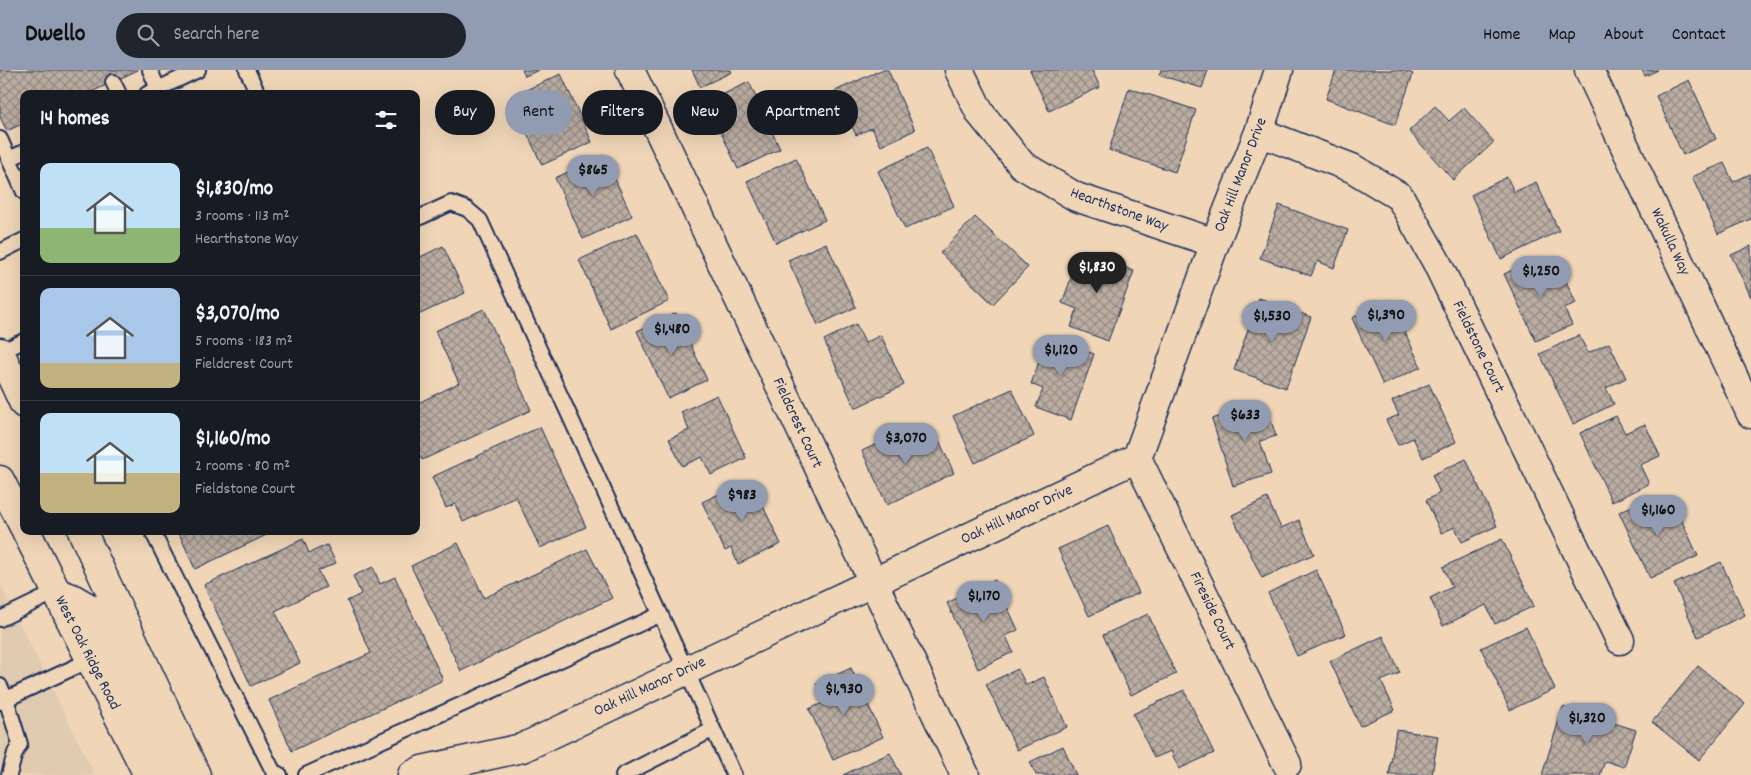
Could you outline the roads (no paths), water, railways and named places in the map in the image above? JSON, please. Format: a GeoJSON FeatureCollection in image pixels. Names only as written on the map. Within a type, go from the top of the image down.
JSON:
{"type":"FeatureCollection","features":[{"type":"Feature","properties":{"kind":"street","name":"Fieldcrest Court"},"geometry":{"type":"LineString","coordinates":[[630,70],[964,775]]}},
{"type":"Feature","properties":{"kind":"street","name":"Hearthstone Way"},"geometry":{"type":"LineString","coordinates":[[959,70],[980,113],[1022,165],[1076,197],[1215,243]]}},
{"type":"Feature","properties":{"kind":"street","name":"Oak Hill Manor Drive"},"geometry":{"type":"LineString","coordinates":[[412,775],[422,770],[522,748],[1138,458],[1215,243],[1259,132],[1279,70]]}},
{"type":"Feature","properties":{"kind":"street","name":"Wakulla Way"},"geometry":{"type":"LineString","coordinates":[[1589,70],[1751,414]]}},
{"type":"Feature","properties":{"kind":"street","name":"Fieldstone Court"},"geometry":{"type":"LineString","coordinates":[[1259,132],[1352,168],[1400,196],[1436,260],[1620,640]]}},
{"type":"Feature","properties":{"kind":"street"},"geometry":{"type":"LineString","coordinates":[[0,352],[20,395]]}},
{"type":"Feature","properties":{"kind":"street","name":"Fireside Court"},"geometry":{"type":"LineString","coordinates":[[1138,458],[1287,764]]}},
{"type":"Feature","properties":{"kind":"street"},"geometry":{"type":"LineString","coordinates":[[0,480],[20,520]]}},
{"type":"Feature","properties":{"kind":"street","name":"West Oak Ridge Road"},"geometry":{"type":"LineString","coordinates":[[28,535],[148,775]]}},
{"type":"Feature","properties":{"kind":"street"},"geometry":{"type":"LineString","coordinates":[[84,535],[196,775]]}},
{"type":"Feature","properties":{"kind":"street"},"geometry":{"type":"LineString","coordinates":[[56,592],[72,598],[91,609],[107,632],[175,775]]}},
{"type":"Feature","properties":{"kind":"street","name":"Oak Hill Manor Drive"},"geometry":{"type":"LineString","coordinates":[[489,775],[522,748]]}},
{"type":"Feature","properties":{"kind":"lane"},"geometry":{"type":"LineString","coordinates":[[150,70],[152,90]]}},
{"type":"Feature","properties":{"kind":"lane"},"geometry":{"type":"LineString","coordinates":[[154,90],[198,70]]}},
{"type":"Feature","properties":{"kind":"lane"},"geometry":{"type":"LineString","coordinates":[[246,70],[256,90]]}},
{"type":"Feature","properties":{"kind":"lane"},"geometry":{"type":"LineString","coordinates":[[0,139],[20,183]]}},
{"type":"Feature","properties":{"kind":"lane"},"geometry":{"type":"LineString","coordinates":[[9,159],[20,154]]}},
{"type":"Feature","properties":{"kind":"lane"},"geometry":{"type":"LineString","coordinates":[[420,217],[451,203],[467,209],[480,220],[659,615],[734,775]]}},
{"type":"Feature","properties":{"kind":"lane"},"geometry":{"type":"LineString","coordinates":[[0,252],[20,242]]}},
{"type":"Feature","properties":{"kind":"lane"},"geometry":{"type":"LineString","coordinates":[[0,352],[20,343]]}},
{"type":"Feature","properties":{"kind":"lane"},"geometry":{"type":"LineString","coordinates":[[154,535],[273,771],[280,775]]}},
{"type":"Feature","properties":{"kind":"lane"},"geometry":{"type":"LineString","coordinates":[[0,619],[56,592]]}},
{"type":"Feature","properties":{"kind":"lane"},"geometry":{"type":"LineString","coordinates":[[306,775],[659,615]]}},
{"type":"Feature","properties":{"kind":"lane"},"geometry":{"type":"LineString","coordinates":[[3,700],[90,660]]}},
{"type":"Feature","properties":{"kind":"lane"},"geometry":{"type":"LineString","coordinates":[[0,686],[3,700],[20,744],[15,753],[9,775]]}},
{"type":"Feature","properties":{"kind":"lane"},"geometry":{"type":"LineString","coordinates":[[623,775],[712,730]]}}]}
